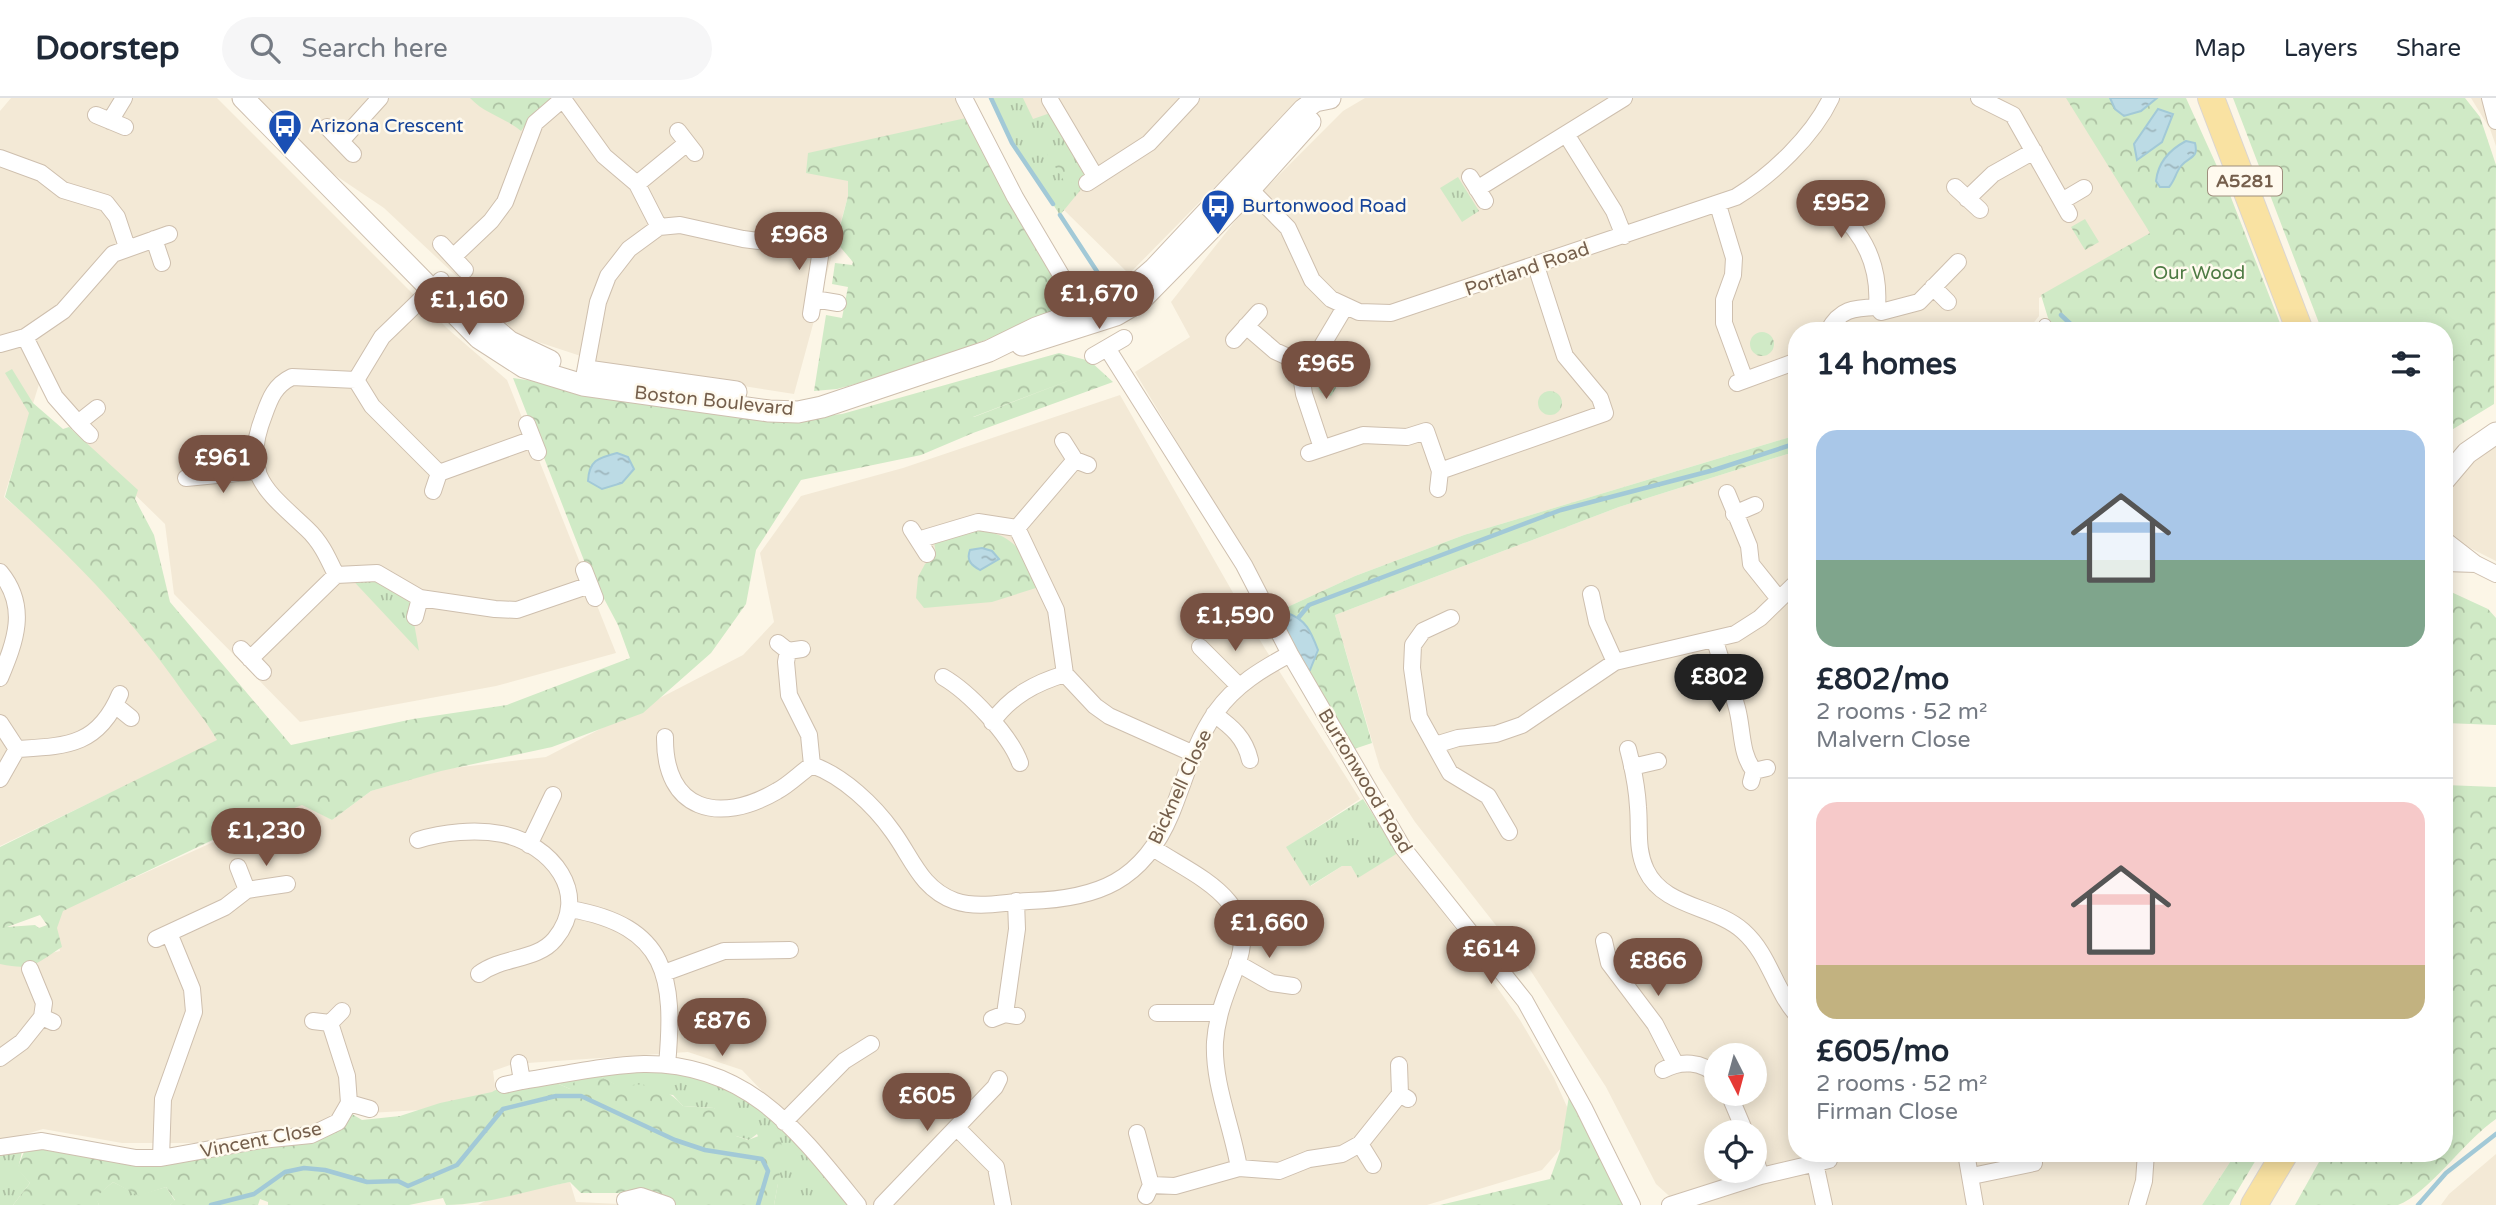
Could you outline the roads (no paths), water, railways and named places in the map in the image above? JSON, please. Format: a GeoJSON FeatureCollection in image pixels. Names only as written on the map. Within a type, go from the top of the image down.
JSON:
{"type":"FeatureCollection","features":[{"type":"Feature","properties":{"kind":"main road","name":"A5281"},"geometry":{"type":"LineString","coordinates":[[2211,98],[2297,322]]}},
{"type":"Feature","properties":{"kind":"main road"},"geometry":{"type":"LineString","coordinates":[[2254,1205],[2280,1162]]}},
{"type":"Feature","properties":{"kind":"street"},"geometry":{"type":"LineString","coordinates":[[110,121],[124,98]]}},
{"type":"Feature","properties":{"kind":"street","name":"Boston Boulevard"},"geometry":{"type":"LineString","coordinates":[[243,98],[352,200],[436,285],[479,338],[502,355],[553,378],[584,378],[769,411],[798,412],[844,401],[989,351],[1040,341],[1087,318],[1116,315],[1151,292],[1244,184],[1331,98]]}},
{"type":"Feature","properties":{"kind":"street","name":"Boston Boulevard"},"geometry":{"type":"LineString","coordinates":[[261,98],[352,200]]}},
{"type":"Feature","properties":{"kind":"street"},"geometry":{"type":"LineString","coordinates":[[341,141],[368,115],[380,98]]}},
{"type":"Feature","properties":{"kind":"street"},"geometry":{"type":"LineString","coordinates":[[453,257],[491,221],[505,202],[535,123],[564,98],[604,156],[637,184],[659,227]]}},
{"type":"Feature","properties":{"kind":"street"},"geometry":{"type":"LineString","coordinates":[[964,98],[1015,197],[1087,318]]}},
{"type":"Feature","properties":{"kind":"street"},"geometry":{"type":"LineString","coordinates":[[1047,102],[1091,180],[1149,143],[1191,98]]}},
{"type":"Feature","properties":{"kind":"street"},"geometry":{"type":"LineString","coordinates":[[1477,189],[1624,98]]}},
{"type":"Feature","properties":{"kind":"street","name":"Portland Road"},"geometry":{"type":"LineString","coordinates":[[1244,184],[1288,228],[1312,280],[1331,299],[1345,307],[1370,314],[1399,311],[1718,205],[1751,187],[1778,163],[1816,124],[1832,98]]}},
{"type":"Feature","properties":{"kind":"street"},"geometry":{"type":"LineString","coordinates":[[1979,98],[2013,115],[2065,207],[2084,188]]}},
{"type":"Feature","properties":{"kind":"street"},"geometry":{"type":"LineString","coordinates":[[2490,98],[2496,121]]}},
{"type":"Feature","properties":{"kind":"street"},"geometry":{"type":"LineString","coordinates":[[327,127],[353,154]]}},
{"type":"Feature","properties":{"kind":"street"},"geometry":{"type":"LineString","coordinates":[[1566,134],[1614,211],[1624,236]]}},
{"type":"Feature","properties":{"kind":"street"},"geometry":{"type":"LineString","coordinates":[[637,184],[687,143]]}},
{"type":"Feature","properties":{"kind":"street"},"geometry":{"type":"LineString","coordinates":[[1980,210],[1961,193],[2034,150]]}},
{"type":"Feature","properties":{"kind":"street"},"geometry":{"type":"LineString","coordinates":[[0,158],[41,173],[63,190],[106,203],[117,217],[127,247]]}},
{"type":"Feature","properties":{"kind":"street"},"geometry":{"type":"LineString","coordinates":[[1843,195],[1834,208],[1864,241],[1877,279],[1877,307],[1881,312],[1913,306],[1958,262]]}},
{"type":"Feature","properties":{"kind":"street"},"geometry":{"type":"LineString","coordinates":[[1718,205],[1734,258],[1733,275],[1724,300],[1724,323],[1741,382],[1788,364]]}},
{"type":"Feature","properties":{"kind":"street"},"geometry":{"type":"LineString","coordinates":[[584,378],[598,302],[608,276],[629,249],[659,227],[680,225],[743,239],[822,243],[813,306],[838,303]]}},
{"type":"Feature","properties":{"kind":"street"},"geometry":{"type":"LineString","coordinates":[[0,344],[25,337],[63,311],[105,260],[127,247],[161,237],[162,263]]}},
{"type":"Feature","properties":{"kind":"street"},"geometry":{"type":"LineString","coordinates":[[441,244],[465,270]]}},
{"type":"Feature","properties":{"kind":"street"},"geometry":{"type":"LineString","coordinates":[[1440,471],[1605,413],[1600,398],[1565,356],[1536,266]]}},
{"type":"Feature","properties":{"kind":"street"},"geometry":{"type":"LineString","coordinates":[[356,380],[382,337],[436,285]]}},
{"type":"Feature","properties":{"kind":"street"},"geometry":{"type":"LineString","coordinates":[[1933,287],[1948,302]]}},
{"type":"Feature","properties":{"kind":"street"},"geometry":{"type":"LineString","coordinates":[[1299,362],[1320,349],[1345,307]]}},
{"type":"Feature","properties":{"kind":"street"},"geometry":{"type":"LineString","coordinates":[[1833,322],[1847,310],[1877,307]]}},
{"type":"Feature","properties":{"kind":"street"},"geometry":{"type":"LineString","coordinates":[[1234,340],[1259,312]]}},
{"type":"Feature","properties":{"kind":"street"},"geometry":{"type":"LineString","coordinates":[[1246,326],[1275,351],[1299,362]]}},
{"type":"Feature","properties":{"kind":"street"},"geometry":{"type":"LineString","coordinates":[[25,337],[55,397],[90,435]]}},
{"type":"Feature","properties":{"kind":"street","name":"Burtonwood Road"},"geometry":{"type":"LineString","coordinates":[[1124,338],[1100,352],[1169,433],[1251,561],[1290,654],[1403,848],[1525,1001],[1584,1108],[1632,1205]]}},
{"type":"Feature","properties":{"kind":"street"},"geometry":{"type":"LineString","coordinates":[[1299,362],[1315,451],[1374,433],[1406,437],[1426,431],[1440,471],[1438,489]]}},
{"type":"Feature","properties":{"kind":"street"},"geometry":{"type":"LineString","coordinates":[[336,575],[317,540],[275,502],[258,471],[256,439],[278,386],[292,377],[356,380]]}},
{"type":"Feature","properties":{"kind":"street"},"geometry":{"type":"LineString","coordinates":[[356,380],[372,406],[439,473]]}},
{"type":"Feature","properties":{"kind":"street"},"geometry":{"type":"LineString","coordinates":[[78,423],[96,408]]}},
{"type":"Feature","properties":{"kind":"street"},"geometry":{"type":"LineString","coordinates":[[2453,470],[2467,453],[2496,433]]}},
{"type":"Feature","properties":{"kind":"street"},"geometry":{"type":"LineString","coordinates":[[439,473],[532,438]]}},
{"type":"Feature","properties":{"kind":"street"},"geometry":{"type":"LineString","coordinates":[[1017,528],[1081,462],[1063,441]]}},
{"type":"Feature","properties":{"kind":"street"},"geometry":{"type":"LineString","coordinates":[[2453,457],[2467,453]]}},
{"type":"Feature","properties":{"kind":"street"},"geometry":{"type":"LineString","coordinates":[[186,478],[258,471]]}},
{"type":"Feature","properties":{"kind":"street"},"geometry":{"type":"LineString","coordinates":[[433,491],[439,473]]}},
{"type":"Feature","properties":{"kind":"street"},"geometry":{"type":"LineString","coordinates":[[1727,493],[1749,546],[1751,564],[1779,599]]}},
{"type":"Feature","properties":{"kind":"street"},"geometry":{"type":"LineString","coordinates":[[1734,514],[1755,505]]}},
{"type":"Feature","properties":{"kind":"street"},"geometry":{"type":"LineString","coordinates":[[920,540],[978,522],[1017,528]]}},
{"type":"Feature","properties":{"kind":"street"},"geometry":{"type":"LineString","coordinates":[[1017,528],[1056,610],[1065,674],[1089,701],[1109,716],[1194,754]]}},
{"type":"Feature","properties":{"kind":"street"},"geometry":{"type":"LineString","coordinates":[[2453,547],[2476,564],[2496,574]]}},
{"type":"Feature","properties":{"kind":"street"},"geometry":{"type":"LineString","coordinates":[[2453,563],[2476,564]]}},
{"type":"Feature","properties":{"kind":"street"},"geometry":{"type":"LineString","coordinates":[[0,572],[16,602],[18,625],[0,678]]}},
{"type":"Feature","properties":{"kind":"street"},"geometry":{"type":"LineString","coordinates":[[263,672],[246,654],[336,575],[377,573],[420,598],[517,610],[590,584]]}},
{"type":"Feature","properties":{"kind":"street"},"geometry":{"type":"LineString","coordinates":[[1434,745],[1458,738],[1496,734],[1522,725],[1615,662],[1715,640],[1751,625],[1788,590]]}},
{"type":"Feature","properties":{"kind":"street"},"geometry":{"type":"LineString","coordinates":[[1591,591],[1597,621],[1615,662]]}},
{"type":"Feature","properties":{"kind":"street"},"geometry":{"type":"LineString","coordinates":[[415,617],[420,598]]}},
{"type":"Feature","properties":{"kind":"street"},"geometry":{"type":"LineString","coordinates":[[1453,619],[1423,631],[1411,652],[1419,718],[1454,777],[1488,796],[1510,835]]}},
{"type":"Feature","properties":{"kind":"street"},"geometry":{"type":"LineString","coordinates":[[1715,640],[1737,709],[1742,744],[1758,774]]}},
{"type":"Feature","properties":{"kind":"street"},"geometry":{"type":"LineString","coordinates":[[1200,647],[1239,687]]}},
{"type":"Feature","properties":{"kind":"street"},"geometry":{"type":"LineString","coordinates":[[665,735],[666,765],[674,786],[682,795],[705,807],[732,808],[760,800],[783,788],[812,765],[809,736],[789,695],[786,662],[789,648]]}},
{"type":"Feature","properties":{"kind":"street","name":"Bicknell Close"},"geometry":{"type":"LineString","coordinates":[[812,765],[841,780],[883,820],[921,877],[936,892],[968,904],[1077,898],[1102,890],[1131,872],[1153,848],[1214,714],[1239,687],[1290,654]]}},
{"type":"Feature","properties":{"kind":"street"},"geometry":{"type":"LineString","coordinates":[[992,722],[1031,685],[1065,674]]}},
{"type":"Feature","properties":{"kind":"street"},"geometry":{"type":"LineString","coordinates":[[943,677],[961,689],[992,722],[1011,745],[1020,762]]}},
{"type":"Feature","properties":{"kind":"street"},"geometry":{"type":"LineString","coordinates":[[17,749],[75,744],[93,732],[118,699],[131,718]]}},
{"type":"Feature","properties":{"kind":"street"},"geometry":{"type":"LineString","coordinates":[[1214,714],[1234,729],[1245,745],[1250,760]]}},
{"type":"Feature","properties":{"kind":"street"},"geometry":{"type":"LineString","coordinates":[[0,723],[17,749]]}},
{"type":"Feature","properties":{"kind":"street"},"geometry":{"type":"LineString","coordinates":[[0,779],[17,749]]}},
{"type":"Feature","properties":{"kind":"street"},"geometry":{"type":"LineString","coordinates":[[1628,749],[1639,809],[1639,849],[1649,877],[1666,893],[1717,913],[1740,928],[1767,959],[1788,1004]]}},
{"type":"Feature","properties":{"kind":"street"},"geometry":{"type":"LineString","coordinates":[[1632,767],[1658,761]]}},
{"type":"Feature","properties":{"kind":"street"},"geometry":{"type":"LineString","coordinates":[[529,845],[554,795]]}},
{"type":"Feature","properties":{"kind":"street"},"geometry":{"type":"LineString","coordinates":[[417,842],[465,832],[503,834],[529,845],[557,865],[567,885],[570,909],[556,938],[538,953],[493,964],[477,976]]}},
{"type":"Feature","properties":{"kind":"street"},"geometry":{"type":"LineString","coordinates":[[1153,848],[1233,904],[1242,935],[1237,963],[1219,1013],[1215,1042],[1217,1073],[1239,1168]]}},
{"type":"Feature","properties":{"kind":"street"},"geometry":{"type":"LineString","coordinates":[[238,867],[247,890]]}},
{"type":"Feature","properties":{"kind":"street"},"geometry":{"type":"LineString","coordinates":[[160,1158],[163,1099],[194,1012],[192,989],[162,936],[225,907],[247,890],[288,884]]}},
{"type":"Feature","properties":{"kind":"street"},"geometry":{"type":"LineString","coordinates":[[1005,1016],[1017,929],[1016,901]]}},
{"type":"Feature","properties":{"kind":"street"},"geometry":{"type":"LineString","coordinates":[[570,909],[624,925],[648,945],[664,973],[671,1005],[667,1065]]}},
{"type":"Feature","properties":{"kind":"street"},"geometry":{"type":"LineString","coordinates":[[1605,938],[1609,963],[1655,1024],[1669,1066],[1700,1065],[1704,1068]]}},
{"type":"Feature","properties":{"kind":"street"},"geometry":{"type":"LineString","coordinates":[[664,973],[724,951],[793,949]]}},
{"type":"Feature","properties":{"kind":"street"},"geometry":{"type":"LineString","coordinates":[[1237,963],[1272,982],[1293,986]]}},
{"type":"Feature","properties":{"kind":"street"},"geometry":{"type":"LineString","coordinates":[[0,1058],[47,1019],[44,1003],[30,969]]}},
{"type":"Feature","properties":{"kind":"street"},"geometry":{"type":"LineString","coordinates":[[330,1023],[342,1011]]}},
{"type":"Feature","properties":{"kind":"street"},"geometry":{"type":"LineString","coordinates":[[1155,1013],[1219,1013]]}},
{"type":"Feature","properties":{"kind":"street"},"geometry":{"type":"LineString","coordinates":[[313,1021],[330,1023]]}},
{"type":"Feature","properties":{"kind":"street"},"geometry":{"type":"LineString","coordinates":[[330,1023],[347,1076],[349,1103],[370,1109]]}},
{"type":"Feature","properties":{"kind":"street"},"geometry":{"type":"LineString","coordinates":[[784,1122],[844,1061],[872,1044]]}},
{"type":"Feature","properties":{"kind":"street"},"geometry":{"type":"LineString","coordinates":[[519,1063],[522,1081]]}},
{"type":"Feature","properties":{"kind":"street"},"geometry":{"type":"LineString","coordinates":[[504,1085],[641,1064],[667,1065],[719,1076],[741,1086],[784,1122],[858,1205]]}},
{"type":"Feature","properties":{"kind":"street"},"geometry":{"type":"LineString","coordinates":[[1137,1133],[1148,1191],[1182,1185],[1239,1168],[1279,1171],[1309,1159],[1342,1154],[1360,1144],[1404,1097],[1399,1065]]}},
{"type":"Feature","properties":{"kind":"street"},"geometry":{"type":"LineString","coordinates":[[882,1205],[957,1128],[995,1087],[999,1079]]}},
{"type":"Feature","properties":{"kind":"street","name":"Vincent Close"},"geometry":{"type":"LineString","coordinates":[[0,1147],[42,1141],[136,1158],[160,1158],[261,1140],[312,1135],[338,1122],[349,1103]]}},
{"type":"Feature","properties":{"kind":"street"},"geometry":{"type":"LineString","coordinates":[[957,1128],[996,1167],[1003,1205]]}},
{"type":"Feature","properties":{"kind":"street"},"geometry":{"type":"LineString","coordinates":[[1360,1144],[1373,1165]]}},
{"type":"Feature","properties":{"kind":"street"},"geometry":{"type":"LineString","coordinates":[[1767,1175],[1822,1162],[1824,1205]]}},
{"type":"Feature","properties":{"kind":"street"},"geometry":{"type":"LineString","coordinates":[[1968,1162],[1975,1205]]}},
{"type":"Feature","properties":{"kind":"street"},"geometry":{"type":"LineString","coordinates":[[2137,1205],[2144,1181],[2145,1162]]}},
{"type":"Feature","properties":{"kind":"street"},"geometry":{"type":"LineString","coordinates":[[1972,1176],[2034,1163]]}},
{"type":"Feature","properties":{"kind":"street"},"geometry":{"type":"LineString","coordinates":[[1680,1203],[1743,1183]]}},
{"type":"Feature","properties":{"kind":"street"},"geometry":{"type":"LineString","coordinates":[[622,1200],[641,1196],[667,1205]]}},
{"type":"Feature","properties":{"kind":"water"},"geometry":{"type":"Polygon","coordinates":[[[2110,98],[2157,98],[2141,111],[2124,116],[2115,109],[2110,98]]]}},
{"type":"Feature","properties":{"kind":"water"},"geometry":{"type":"Polygon","coordinates":[[[2158,109],[2173,114],[2162,142],[2137,160],[2134,144],[2158,109]]]}},
{"type":"Feature","properties":{"kind":"water"},"geometry":{"type":"Polygon","coordinates":[[[2186,141],[2195,143],[2196,152],[2181,166],[2169,187],[2160,187],[2156,181],[2162,162],[2174,148],[2186,141]]]}},
{"type":"Feature","properties":{"kind":"water"},"geometry":{"type":"Polygon","coordinates":[[[617,453],[628,457],[634,469],[622,483],[602,489],[588,481],[590,468],[596,461],[617,453]]]}},
{"type":"Feature","properties":{"kind":"water"},"geometry":{"type":"Polygon","coordinates":[[[982,548],[992,551],[999,559],[980,570],[972,564],[969,557],[970,550],[982,548]]]}},
{"type":"Feature","properties":{"kind":"water"},"geometry":{"type":"Polygon","coordinates":[[[1287,613],[1303,623],[1318,650],[1310,670],[1299,666],[1280,631],[1282,618],[1287,613]]]}},
{"type":"Feature","properties":{"kind":"waterway"},"geometry":{"type":"LineString","coordinates":[[991,98],[1012,143],[1053,204]]}},
{"type":"Feature","properties":{"kind":"waterway"},"geometry":{"type":"LineString","coordinates":[[1060,215],[1098,273]]}},
{"type":"Feature","properties":{"kind":"waterway"},"geometry":{"type":"LineString","coordinates":[[2061,315],[2068,322]]}},
{"type":"Feature","properties":{"kind":"waterway"},"geometry":{"type":"LineString","coordinates":[[1299,617],[1309,605],[1561,510],[1714,470],[1788,446]]}},
{"type":"Feature","properties":{"kind":"waterway"},"geometry":{"type":"LineString","coordinates":[[211,1205],[254,1194],[285,1172],[304,1168],[325,1170],[367,1182],[398,1181],[408,1186],[457,1165],[503,1109],[556,1096],[581,1096],[675,1140],[705,1150],[762,1159],[768,1171],[758,1205]]}},
{"type":"Feature","properties":{"kind":"waterway"},"geometry":{"type":"LineString","coordinates":[[2418,1205],[2446,1173],[2496,1134]]}},
{"type":"Feature","properties":{"kind":"place","name":"Arizona Crescent"},"geometry":{"type":"Point","coordinates":[285,156]}},
{"type":"Feature","properties":{"kind":"place","name":"Burtonwood Road"},"geometry":{"type":"Point","coordinates":[1218,236]}},
{"type":"Feature","properties":{"kind":"park label","name":"Our Wood"},"geometry":{"type":"Point","coordinates":[2199,273]}}]}
